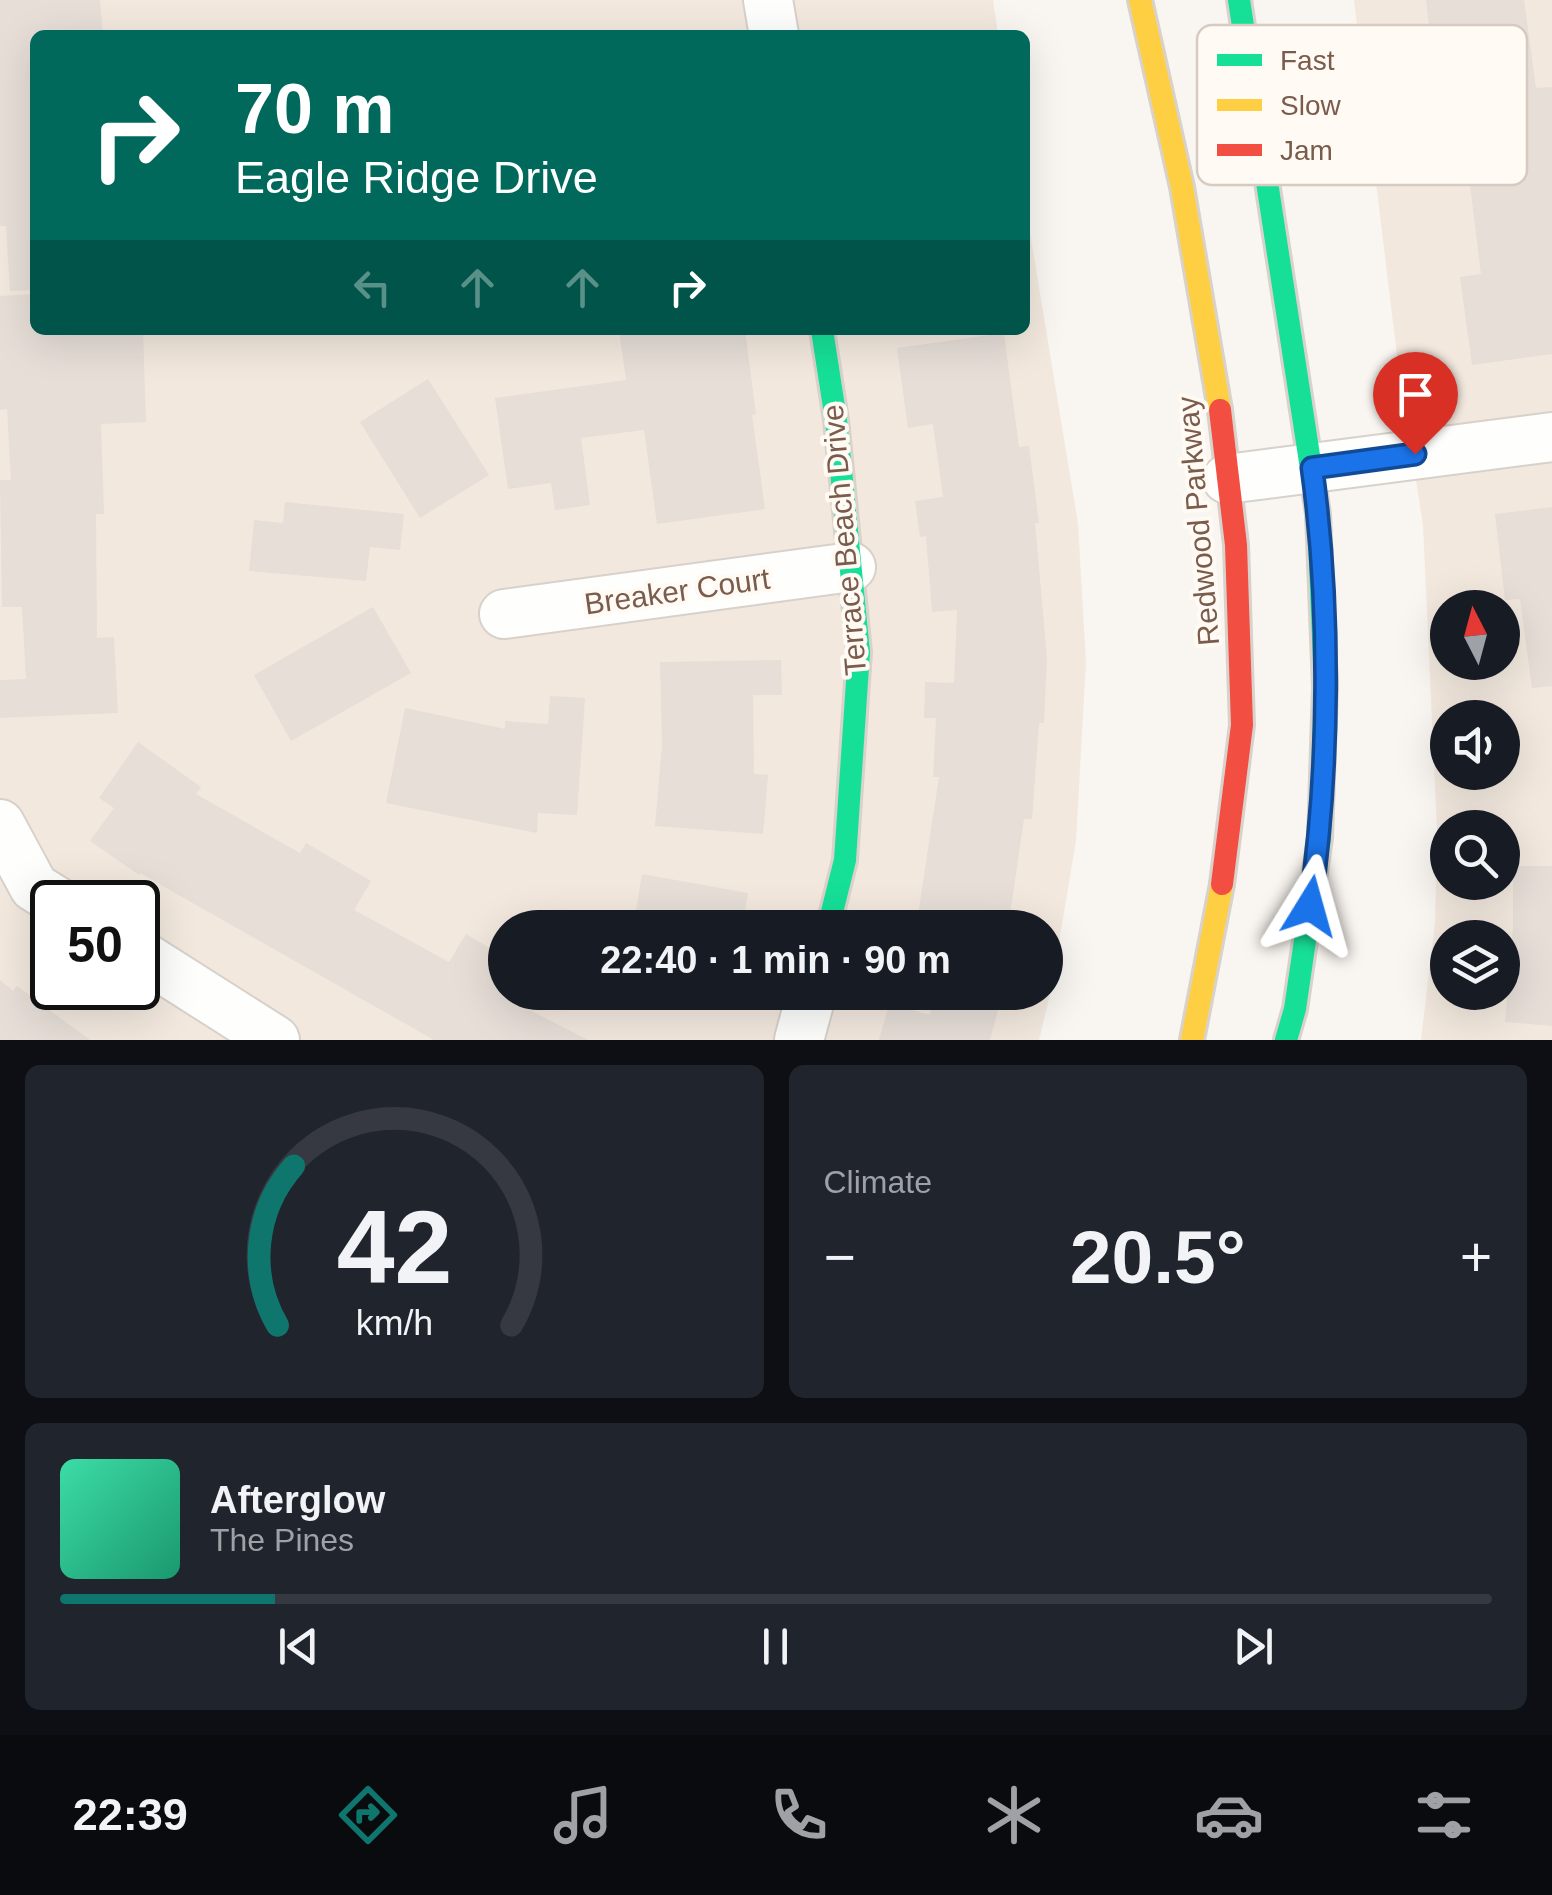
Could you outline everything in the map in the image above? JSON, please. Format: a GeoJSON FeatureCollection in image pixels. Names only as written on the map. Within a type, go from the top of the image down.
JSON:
{"type":"FeatureCollection","features":[{"type":"Feature","properties":{"kind":"main road","name":"Redwood Parkway"},"geometry":{"type":"LineString","coordinates":[[1140,0],[1182,188],[1219,402],[1236,545],[1242,726],[1221,890],[1192,1040]]}},
{"type":"Feature","properties":{"kind":"main road"},"geometry":{"type":"LineString","coordinates":[[1239,0],[1243,25]]}},
{"type":"Feature","properties":{"kind":"main road"},"geometry":{"type":"LineString","coordinates":[[1268,185],[1318,514],[1324,686],[1320,838],[1295,1008],[1286,1040]]}},
{"type":"Feature","properties":{"kind":"main road","name":"Terrace Beach Drive"},"geometry":{"type":"LineString","coordinates":[[823,335],[836,420],[859,652],[846,860],[833,910]]}},
{"type":"Feature","properties":{"kind":"street"},"geometry":{"type":"LineString","coordinates":[[768,0],[773,30]]}},
{"type":"Feature","properties":{"kind":"street"},"geometry":{"type":"LineString","coordinates":[[1228,479],[1552,437]]}},
{"type":"Feature","properties":{"kind":"street","name":"Breaker Court"},"geometry":{"type":"LineString","coordinates":[[504,614],[851,566]]}},
{"type":"Feature","properties":{"kind":"street"},"geometry":{"type":"LineString","coordinates":[[0,824],[30,880]]}},
{"type":"Feature","properties":{"kind":"street"},"geometry":{"type":"LineString","coordinates":[[160,967],[275,1040]]}},
{"type":"Feature","properties":{"kind":"street"},"geometry":{"type":"LineString","coordinates":[[800,1040],[808,1010]]}},
{"type":"Feature","properties":{"kind":"shaded area"},"geometry":{"type":"Polygon","coordinates":[[[0,0],[993,0],[997,30],[30,30],[30,335],[1030,335],[1030,232],[1078,524],[1086,662],[1076,840],[1063,918],[1063,910],[488,910],[488,1010],[1046,1010],[1039,1040],[0,1040],[0,0]]]}},
{"type":"Feature","properties":{"kind":"shaded area"},"geometry":{"type":"Polygon","coordinates":[[[1354,0],[1552,0],[1552,1040],[1421,1040],[1430,965],[1430,1010],[1520,1010],[1520,920],[1435,920],[1435,900],[1520,900],[1520,810],[1436,810],[1435,790],[1520,790],[1520,700],[1431,700],[1430,680],[1520,680],[1520,590],[1430,590],[1430,678],[1423,525],[1376,185],[1527,185],[1527,25],[1357,25],[1354,0]]]}},
{"type":"Feature","properties":{"kind":"building"},"geometry":{"type":"Polygon","coordinates":[[[0,0],[100,0],[103,30],[30,30],[30,290],[10,291],[6,226],[0,226],[0,0]]]}},
{"type":"Feature","properties":{"kind":"building"},"geometry":{"type":"Polygon","coordinates":[[[1426,0],[1524,0],[1536,88],[1552,87],[1552,354],[1472,365],[1460,277],[1481,274],[1470,185],[1527,185],[1527,25],[1429,25],[1426,0]]]}},
{"type":"Feature","properties":{"kind":"building"},"geometry":{"type":"Polygon","coordinates":[[[30,294],[30,335],[143,335],[146,422],[101,424],[104,514],[96,514],[97,638],[114,637],[118,713],[0,718],[0,680],[26,679],[22,607],[2,607],[0,480],[11,480],[7,409],[0,410],[0,296],[30,294]]]}},
{"type":"Feature","properties":{"kind":"building"},"geometry":{"type":"Polygon","coordinates":[[[620,335],[746,335],[765,509],[657,524],[644,430],[581,438],[590,505],[555,510],[551,483],[508,489],[495,398],[626,380],[620,335]]]}},
{"type":"Feature","properties":{"kind":"building"},"geometry":{"type":"Polygon","coordinates":[[[1004,335],[1019,447],[1029,446],[1039,523],[1035,523],[1047,658],[1044,723],[1039,723],[1032,819],[1024,819],[1011,910],[919,910],[939,777],[933,777],[936,718],[924,718],[925,682],[954,683],[957,610],[932,612],[926,536],[920,537],[915,501],[943,497],[933,424],[908,428],[897,348],[1004,335]]]}},
{"type":"Feature","properties":{"kind":"building"},"geometry":{"type":"Polygon","coordinates":[[[428,379],[489,475],[420,518],[360,422],[428,379]]]}},
{"type":"Feature","properties":{"kind":"building"},"geometry":{"type":"Polygon","coordinates":[[[285,502],[404,514],[400,550],[370,547],[366,581],[249,571],[254,520],[283,523],[285,502]]]}},
{"type":"Feature","properties":{"kind":"building"},"geometry":{"type":"Polygon","coordinates":[[[1552,507],[1552,686],[1532,688],[1520,590],[1504,590],[1495,514],[1552,507]]]}},
{"type":"Feature","properties":{"kind":"building"},"geometry":{"type":"Polygon","coordinates":[[[373,607],[411,673],[291,741],[254,675],[373,607]]]}},
{"type":"Feature","properties":{"kind":"building"},"geometry":{"type":"Polygon","coordinates":[[[781,660],[782,695],[753,695],[754,774],[768,775],[763,834],[655,826],[662,746],[660,662],[781,660]]]}},
{"type":"Feature","properties":{"kind":"building"},"geometry":{"type":"Polygon","coordinates":[[[550,696],[585,698],[577,815],[538,813],[537,833],[386,803],[405,708],[505,729],[505,721],[548,724],[550,696]]]}},
{"type":"Feature","properties":{"kind":"building"},"geometry":{"type":"Polygon","coordinates":[[[138,742],[201,787],[196,794],[300,853],[306,843],[371,881],[354,910],[449,962],[466,934],[488,947],[488,1010],[530,1010],[588,1040],[434,1040],[160,884],[160,880],[139,875],[90,841],[114,808],[99,798],[138,742]]]}},
{"type":"Feature","properties":{"kind":"building"},"geometry":{"type":"Polygon","coordinates":[[[1520,866],[1552,866],[1552,1026],[1505,1022],[1506,1010],[1520,1010],[1520,920],[1513,920],[1513,900],[1520,900],[1520,866]]]}},
{"type":"Feature","properties":{"kind":"building"},"geometry":{"type":"Polygon","coordinates":[[[642,874],[748,893],[745,910],[636,910],[642,874]]]}},
{"type":"Feature","properties":{"kind":"building"},"geometry":{"type":"Polygon","coordinates":[[[0,980],[13,991],[17,986],[30,996],[30,1010],[49,1010],[90,1040],[0,1040],[0,980]]]}},
{"type":"Feature","properties":{"kind":"building"},"geometry":{"type":"Polygon","coordinates":[[[887,1010],[930,1015],[931,1010],[998,1010],[990,1040],[879,1040],[887,1010]]]}},
{"type":"Feature","properties":{"kind":"traffic: fast"},"geometry":{"type":"LineString","coordinates":[[1239,0],[1243,25]]}},
{"type":"Feature","properties":{"kind":"traffic: fast"},"geometry":{"type":"LineString","coordinates":[[1267,185],[1318,514],[1325,687],[1320,838],[1295,1009],[1286,1040]]}},
{"type":"Feature","properties":{"kind":"traffic: fast"},"geometry":{"type":"LineString","coordinates":[[823,335],[836,420],[859,652],[845,860],[832,910]]}},
{"type":"Feature","properties":{"kind":"traffic: slow"},"geometry":{"type":"LineString","coordinates":[[1140,0],[1182,187],[1220,410]]}},
{"type":"Feature","properties":{"kind":"traffic: slow"},"geometry":{"type":"LineString","coordinates":[[1192,1040],[1222,884]]}},
{"type":"Feature","properties":{"kind":"traffic: jam"},"geometry":{"type":"LineString","coordinates":[[1220,410],[1236,545],[1242,725],[1222,884]]}},
{"type":"Feature","properties":{"kind":"route"},"geometry":{"type":"LineString","coordinates":[[1310,906],[1320,838],[1324,686],[1318,514],[1312,468],[1415,454]]}}]}
